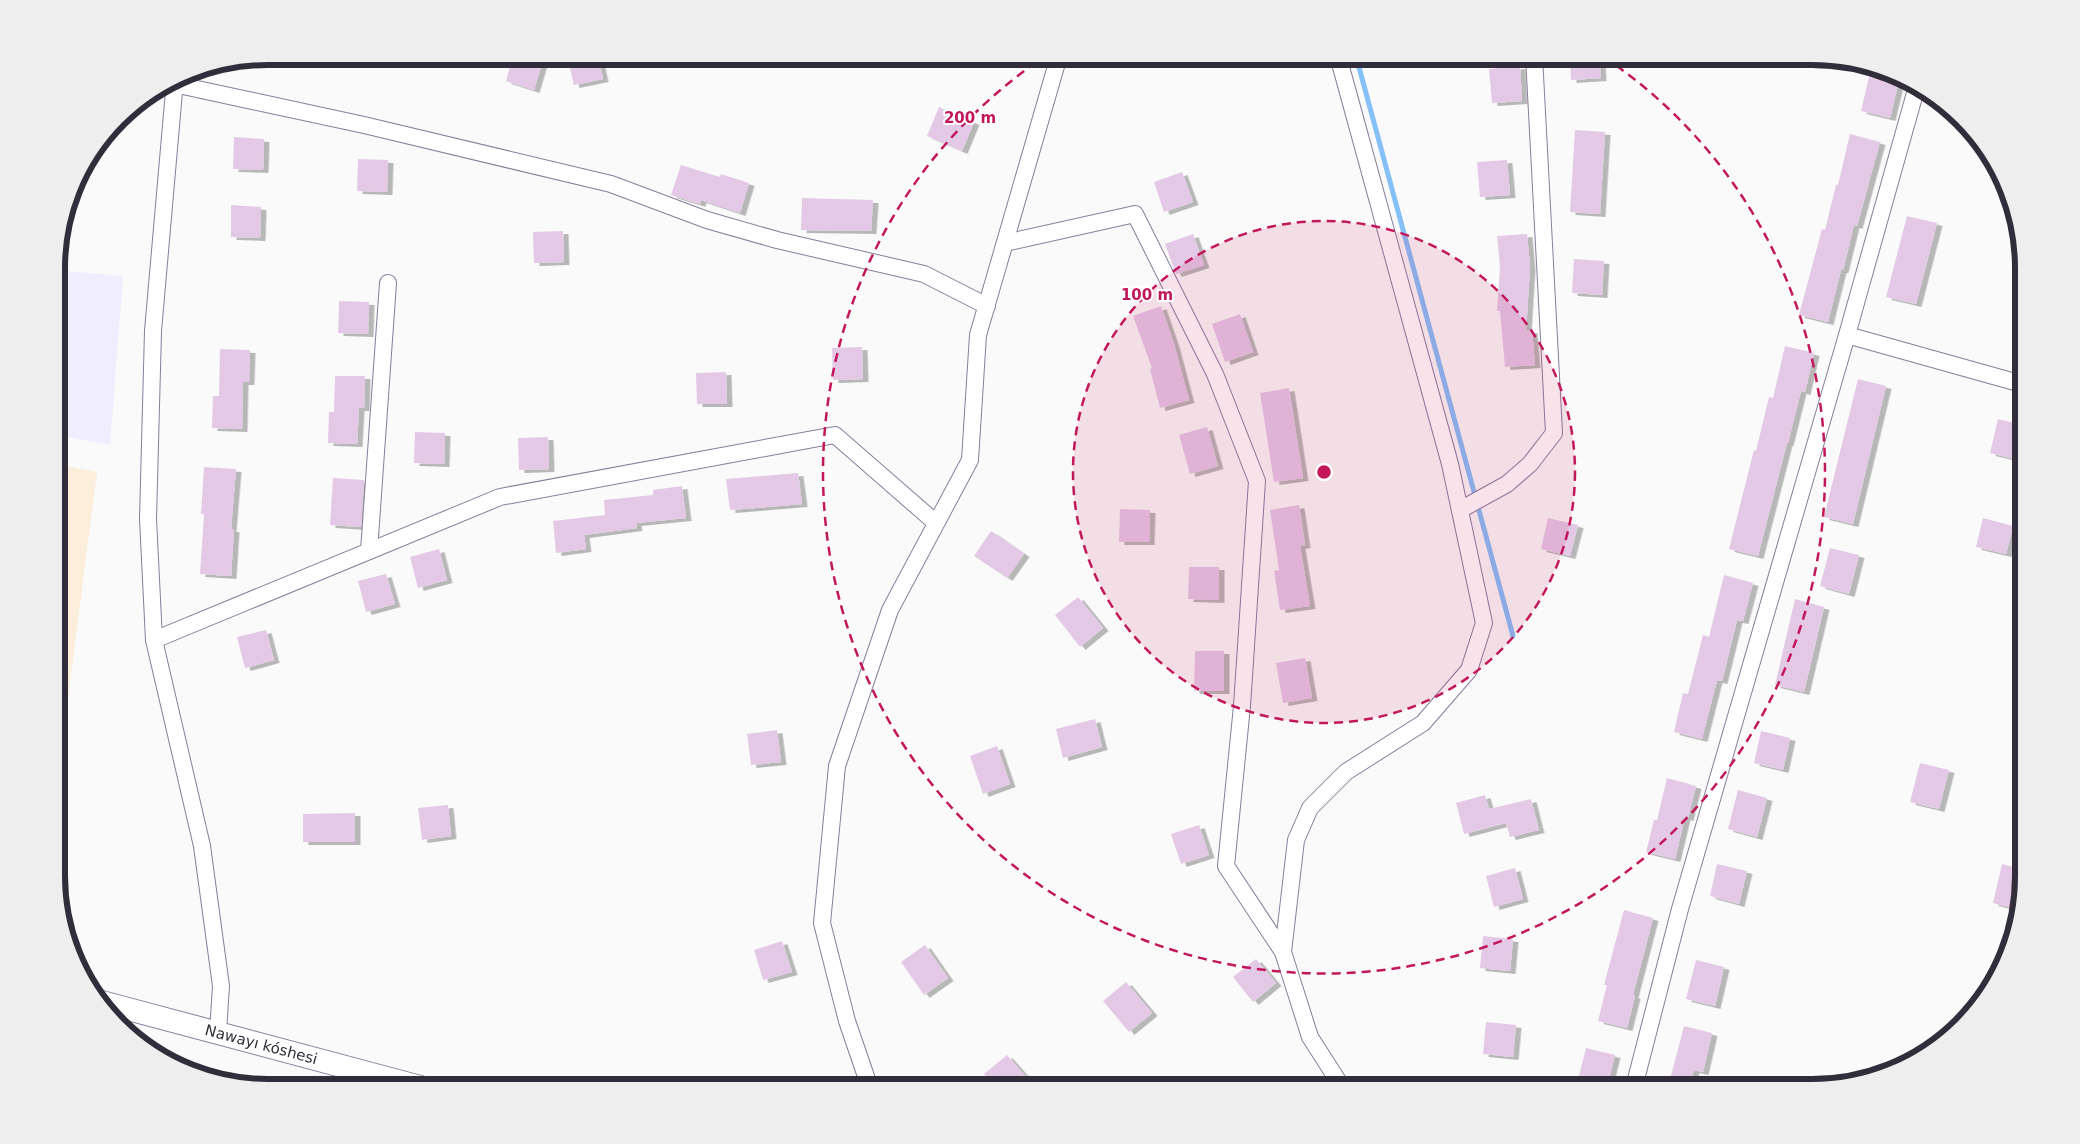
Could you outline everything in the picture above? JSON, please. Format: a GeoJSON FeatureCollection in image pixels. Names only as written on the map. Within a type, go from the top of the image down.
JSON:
{"type":"FeatureCollection","features":[{"type":"Feature","properties":{"kind":"main road","name":"Nawayı kóshesi"},"geometry":{"type":"LineString","coordinates":[[110,1004],[391,1079]]}},
{"type":"Feature","properties":{"kind":"street"},"geometry":{"type":"LineString","coordinates":[[867,1079],[847,1021],[822,923],[837,766],[890,610],[970,460],[978,335],[1055,65]]}},
{"type":"Feature","properties":{"kind":"street"},"geometry":{"type":"LineString","coordinates":[[1283,952],[1296,840],[1310,808],[1346,772],[1423,723],[1469,670],[1484,624],[1450,464],[1340,65]]}},
{"type":"Feature","properties":{"kind":"street"},"geometry":{"type":"LineString","coordinates":[[1460,510],[1507,484],[1530,464],[1554,433],[1534,65]]}},
{"type":"Feature","properties":{"kind":"street"},"geometry":{"type":"LineString","coordinates":[[183,84],[611,184],[707,220],[777,240],[924,274],[986,306]]}},
{"type":"Feature","properties":{"kind":"street"},"geometry":{"type":"LineString","coordinates":[[174,88],[152,331],[148,519],[154,640],[202,846],[221,986],[218,1032]]}},
{"type":"Feature","properties":{"kind":"street"},"geometry":{"type":"LineString","coordinates":[[1636,1079],[1680,909],[1847,335],[1915,93]]}},
{"type":"Feature","properties":{"kind":"street"},"geometry":{"type":"LineString","coordinates":[[1005,243],[1135,214],[1216,374],[1257,481],[1242,706],[1226,866],[1283,952],[1310,1037],[1336,1079]]}},
{"type":"Feature","properties":{"kind":"street"},"geometry":{"type":"LineString","coordinates":[[370,551],[388,283]]}},
{"type":"Feature","properties":{"kind":"street"},"geometry":{"type":"LineString","coordinates":[[1847,335],[2015,382]]}},
{"type":"Feature","properties":{"kind":"street"},"geometry":{"type":"LineString","coordinates":[[154,640],[500,497],[835,435],[936,523]]}},
{"type":"Feature","properties":{"kind":"shaded area"},"geometry":{"type":"Polygon","coordinates":[[[65,271],[123,276],[110,445],[65,437],[65,271]]]}},
{"type":"Feature","properties":{"kind":"shaded area"},"geometry":{"type":"Polygon","coordinates":[[[65,466],[97,472],[65,721],[65,466]]]}},
{"type":"Feature","properties":{"kind":"building"},"geometry":{"type":"Polygon","coordinates":[[[510,65],[542,65],[534,90],[506,81],[510,65]]]}},
{"type":"Feature","properties":{"kind":"building"},"geometry":{"type":"Polygon","coordinates":[[[569,65],[600,65],[603,79],[574,85],[569,65]]]}},
{"type":"Feature","properties":{"kind":"building"},"geometry":{"type":"Polygon","coordinates":[[[1570,65],[1600,65],[1601,78],[1571,80],[1570,65]]]}},
{"type":"Feature","properties":{"kind":"building"},"geometry":{"type":"Polygon","coordinates":[[[1520,66],[1522,101],[1492,103],[1489,69],[1520,66]]]}},
{"type":"Feature","properties":{"kind":"building"},"geometry":{"type":"Polygon","coordinates":[[[1869,77],[1898,85],[1890,118],[1861,111],[1869,77]]]}},
{"type":"Feature","properties":{"kind":"building"},"geometry":{"type":"Polygon","coordinates":[[[939,107],[974,122],[962,151],[927,136],[939,107]]]}},
{"type":"Feature","properties":{"kind":"building"},"geometry":{"type":"Polygon","coordinates":[[[1575,130],[1605,132],[1600,214],[1570,212],[1575,130]]]}},
{"type":"Feature","properties":{"kind":"building"},"geometry":{"type":"Polygon","coordinates":[[[1850,134],[1880,142],[1857,226],[1854,225],[1843,270],[1841,270],[1828,322],[1799,315],[1822,229],[1825,230],[1836,185],[1838,185],[1850,134]]]}},
{"type":"Feature","properties":{"kind":"building"},"geometry":{"type":"Polygon","coordinates":[[[234,137],[264,139],[263,170],[233,169],[234,137]]]}},
{"type":"Feature","properties":{"kind":"building"},"geometry":{"type":"Polygon","coordinates":[[[358,159],[388,160],[387,192],[357,191],[358,159]]]}},
{"type":"Feature","properties":{"kind":"building"},"geometry":{"type":"Polygon","coordinates":[[[1507,160],[1510,195],[1480,197],[1477,162],[1507,160]]]}},
{"type":"Feature","properties":{"kind":"building"},"geometry":{"type":"Polygon","coordinates":[[[681,165],[720,177],[721,174],[749,183],[740,213],[701,200],[700,204],[671,195],[681,165]]]}},
{"type":"Feature","properties":{"kind":"building"},"geometry":{"type":"Polygon","coordinates":[[[1182,172],[1193,202],[1164,212],[1154,182],[1182,172]]]}},
{"type":"Feature","properties":{"kind":"building"},"geometry":{"type":"Polygon","coordinates":[[[802,198],[873,200],[871,231],[801,230],[802,198]]]}},
{"type":"Feature","properties":{"kind":"building"},"geometry":{"type":"Polygon","coordinates":[[[231,205],[261,207],[260,238],[231,237],[231,205]]]}},
{"type":"Feature","properties":{"kind":"building"},"geometry":{"type":"Polygon","coordinates":[[[1907,216],[1937,223],[1916,304],[1886,297],[1907,216]]]}},
{"type":"Feature","properties":{"kind":"building"},"geometry":{"type":"Polygon","coordinates":[[[563,231],[564,262],[534,263],[533,232],[563,231]]]}},
{"type":"Feature","properties":{"kind":"building"},"geometry":{"type":"Polygon","coordinates":[[[1193,234],[1204,265],[1176,274],[1165,244],[1193,234]]]}},
{"type":"Feature","properties":{"kind":"building"},"geometry":{"type":"Polygon","coordinates":[[[1527,234],[1530,267],[1526,331],[1532,330],[1535,365],[1505,367],[1500,311],[1497,311],[1500,267],[1497,236],[1527,234]]]}},
{"type":"Feature","properties":{"kind":"building"},"geometry":{"type":"Polygon","coordinates":[[[1574,259],[1604,261],[1602,295],[1572,293],[1574,259]]]}},
{"type":"Feature","properties":{"kind":"building"},"geometry":{"type":"Polygon","coordinates":[[[339,301],[369,302],[368,334],[338,333],[339,301]]]}},
{"type":"Feature","properties":{"kind":"building"},"geometry":{"type":"Polygon","coordinates":[[[1161,306],[1174,344],[1189,400],[1160,408],[1150,369],[1152,368],[1133,316],[1161,306]]]}},
{"type":"Feature","properties":{"kind":"building"},"geometry":{"type":"Polygon","coordinates":[[[1240,314],[1253,352],[1225,362],[1212,324],[1240,314]]]}},
{"type":"Feature","properties":{"kind":"building"},"geometry":{"type":"Polygon","coordinates":[[[1785,346],[1814,353],[1805,392],[1801,391],[1758,556],[1729,549],[1769,397],[1773,398],[1785,346]]]}},
{"type":"Feature","properties":{"kind":"building"},"geometry":{"type":"Polygon","coordinates":[[[862,347],[863,379],[833,380],[832,348],[862,347]]]}},
{"type":"Feature","properties":{"kind":"building"},"geometry":{"type":"Polygon","coordinates":[[[220,349],[250,350],[249,382],[243,382],[242,429],[212,428],[213,396],[219,396],[220,349]]]}},
{"type":"Feature","properties":{"kind":"building"},"geometry":{"type":"Polygon","coordinates":[[[726,372],[727,404],[697,404],[696,373],[726,372]]]}},
{"type":"Feature","properties":{"kind":"building"},"geometry":{"type":"Polygon","coordinates":[[[335,376],[365,376],[364,408],[359,408],[357,444],[328,443],[329,412],[334,412],[335,376]]]}},
{"type":"Feature","properties":{"kind":"building"},"geometry":{"type":"Polygon","coordinates":[[[1858,379],[1886,386],[1853,524],[1824,517],[1858,379]]]}},
{"type":"Feature","properties":{"kind":"building"},"geometry":{"type":"Polygon","coordinates":[[[1289,388],[1303,478],[1274,482],[1260,393],[1289,388]]]}},
{"type":"Feature","properties":{"kind":"building"},"geometry":{"type":"Polygon","coordinates":[[[1998,419],[2015,423],[2015,459],[1990,453],[1998,419]]]}},
{"type":"Feature","properties":{"kind":"building"},"geometry":{"type":"Polygon","coordinates":[[[1207,427],[1218,466],[1190,474],[1179,435],[1207,427]]]}},
{"type":"Feature","properties":{"kind":"building"},"geometry":{"type":"Polygon","coordinates":[[[415,432],[445,433],[444,464],[414,463],[415,432]]]}},
{"type":"Feature","properties":{"kind":"building"},"geometry":{"type":"Polygon","coordinates":[[[548,437],[549,469],[519,470],[518,438],[548,437]]]}},
{"type":"Feature","properties":{"kind":"building"},"geometry":{"type":"Polygon","coordinates":[[[204,467],[236,469],[231,529],[234,529],[231,576],[200,574],[204,514],[201,514],[204,467]]]}},
{"type":"Feature","properties":{"kind":"building"},"geometry":{"type":"Polygon","coordinates":[[[798,473],[802,504],[730,510],[726,479],[798,473]]]}},
{"type":"Feature","properties":{"kind":"building"},"geometry":{"type":"Polygon","coordinates":[[[333,478],[364,480],[361,527],[330,525],[333,478]]]}},
{"type":"Feature","properties":{"kind":"building"},"geometry":{"type":"Polygon","coordinates":[[[682,486],[686,518],[636,523],[637,528],[584,535],[586,549],[556,553],[553,521],[605,515],[604,500],[653,495],[653,490],[682,486]]]}},
{"type":"Feature","properties":{"kind":"building"},"geometry":{"type":"Polygon","coordinates":[[[1299,505],[1305,545],[1300,546],[1310,606],[1280,610],[1274,571],[1279,570],[1270,510],[1299,505]]]}},
{"type":"Feature","properties":{"kind":"building"},"geometry":{"type":"Polygon","coordinates":[[[1120,509],[1150,510],[1149,542],[1119,542],[1120,509]]]}},
{"type":"Feature","properties":{"kind":"building"},"geometry":{"type":"Polygon","coordinates":[[[1548,518],[1578,525],[1570,556],[1541,549],[1548,518]]]}},
{"type":"Feature","properties":{"kind":"building"},"geometry":{"type":"Polygon","coordinates":[[[1983,518],[2013,526],[2006,554],[1976,547],[1983,518]]]}},
{"type":"Feature","properties":{"kind":"building"},"geometry":{"type":"Polygon","coordinates":[[[991,531],[1024,554],[1007,578],[974,556],[991,531]]]}},
{"type":"Feature","properties":{"kind":"building"},"geometry":{"type":"Polygon","coordinates":[[[1830,548],[1859,555],[1849,594],[1820,586],[1830,548]]]}},
{"type":"Feature","properties":{"kind":"building"},"geometry":{"type":"Polygon","coordinates":[[[439,549],[447,580],[418,588],[410,557],[439,549]]]}},
{"type":"Feature","properties":{"kind":"building"},"geometry":{"type":"Polygon","coordinates":[[[1189,567],[1219,567],[1219,600],[1188,599],[1189,567]]]}},
{"type":"Feature","properties":{"kind":"building"},"geometry":{"type":"Polygon","coordinates":[[[386,574],[395,604],[366,612],[358,581],[386,574]]]}},
{"type":"Feature","properties":{"kind":"building"},"geometry":{"type":"Polygon","coordinates":[[[1724,575],[1753,583],[1743,621],[1737,620],[1722,681],[1717,680],[1702,739],[1674,732],[1683,693],[1688,694],[1703,635],[1709,637],[1724,575]]]}},
{"type":"Feature","properties":{"kind":"building"},"geometry":{"type":"Polygon","coordinates":[[[1078,597],[1103,628],[1080,647],[1055,615],[1078,597]]]}},
{"type":"Feature","properties":{"kind":"building"},"geometry":{"type":"Polygon","coordinates":[[[1795,599],[1824,607],[1804,692],[1775,685],[1795,599]]]}},
{"type":"Feature","properties":{"kind":"building"},"geometry":{"type":"Polygon","coordinates":[[[266,630],[274,660],[245,668],[237,637],[266,630]]]}},
{"type":"Feature","properties":{"kind":"building"},"geometry":{"type":"Polygon","coordinates":[[[1195,651],[1224,651],[1224,691],[1194,691],[1195,651]]]}},
{"type":"Feature","properties":{"kind":"building"},"geometry":{"type":"Polygon","coordinates":[[[1305,658],[1312,698],[1283,703],[1276,663],[1305,658]]]}},
{"type":"Feature","properties":{"kind":"building"},"geometry":{"type":"Polygon","coordinates":[[[1095,719],[1102,747],[1063,758],[1056,729],[1095,719]]]}},
{"type":"Feature","properties":{"kind":"building"},"geometry":{"type":"Polygon","coordinates":[[[777,730],[781,762],[751,765],[747,734],[777,730]]]}},
{"type":"Feature","properties":{"kind":"building"},"geometry":{"type":"Polygon","coordinates":[[[1761,731],[1790,738],[1783,770],[1754,763],[1761,731]]]}},
{"type":"Feature","properties":{"kind":"building"},"geometry":{"type":"Polygon","coordinates":[[[997,746],[1010,784],[983,794],[970,756],[997,746]]]}},
{"type":"Feature","properties":{"kind":"building"},"geometry":{"type":"Polygon","coordinates":[[[1920,763],[1949,770],[1939,809],[1910,802],[1920,763]]]}},
{"type":"Feature","properties":{"kind":"building"},"geometry":{"type":"Polygon","coordinates":[[[1667,778],[1696,786],[1688,818],[1685,817],[1675,859],[1646,852],[1654,820],[1657,820],[1667,778]]]}},
{"type":"Feature","properties":{"kind":"building"},"geometry":{"type":"Polygon","coordinates":[[[1738,790],[1767,798],[1757,837],[1728,829],[1738,790]]]}},
{"type":"Feature","properties":{"kind":"building"},"geometry":{"type":"Polygon","coordinates":[[[1485,795],[1489,809],[1531,799],[1539,830],[1510,837],[1506,823],[1464,834],[1456,803],[1485,795]]]}},
{"type":"Feature","properties":{"kind":"building"},"geometry":{"type":"Polygon","coordinates":[[[448,805],[451,836],[422,840],[418,808],[448,805]]]}},
{"type":"Feature","properties":{"kind":"building"},"geometry":{"type":"Polygon","coordinates":[[[355,813],[355,842],[303,842],[303,814],[355,813]]]}},
{"type":"Feature","properties":{"kind":"building"},"geometry":{"type":"Polygon","coordinates":[[[1199,825],[1209,855],[1181,864],[1171,834],[1199,825]]]}},
{"type":"Feature","properties":{"kind":"building"},"geometry":{"type":"Polygon","coordinates":[[[1717,864],[1747,871],[1739,904],[1710,896],[1717,864]]]}},
{"type":"Feature","properties":{"kind":"building"},"geometry":{"type":"Polygon","coordinates":[[[2002,864],[2015,868],[2012,908],[1993,903],[2002,864]]]}},
{"type":"Feature","properties":{"kind":"building"},"geometry":{"type":"Polygon","coordinates":[[[1515,868],[1523,899],[1494,907],[1486,876],[1515,868]]]}},
{"type":"Feature","properties":{"kind":"building"},"geometry":{"type":"Polygon","coordinates":[[[1624,910],[1653,918],[1633,995],[1635,996],[1627,1028],[1598,1021],[1607,985],[1604,985],[1624,910]]]}},
{"type":"Feature","properties":{"kind":"building"},"geometry":{"type":"Polygon","coordinates":[[[1483,936],[1513,939],[1510,971],[1480,968],[1483,936]]]}},
{"type":"Feature","properties":{"kind":"building"},"geometry":{"type":"Polygon","coordinates":[[[782,941],[792,972],[763,980],[754,950],[782,941]]]}},
{"type":"Feature","properties":{"kind":"building"},"geometry":{"type":"Polygon","coordinates":[[[925,945],[948,978],[924,995],[901,962],[925,945]]]}},
{"type":"Feature","properties":{"kind":"building"},"geometry":{"type":"Polygon","coordinates":[[[1256,959],[1276,983],[1253,1002],[1233,977],[1256,959]]]}},
{"type":"Feature","properties":{"kind":"building"},"geometry":{"type":"Polygon","coordinates":[[[1696,960],[1724,967],[1715,1006],[1686,999],[1696,960]]]}},
{"type":"Feature","properties":{"kind":"building"},"geometry":{"type":"Polygon","coordinates":[[[1126,982],[1152,1013],[1129,1032],[1103,1001],[1126,982]]]}},
{"type":"Feature","properties":{"kind":"building"},"geometry":{"type":"Polygon","coordinates":[[[1486,1022],[1516,1025],[1513,1057],[1483,1054],[1486,1022]]]}},
{"type":"Feature","properties":{"kind":"building"},"geometry":{"type":"Polygon","coordinates":[[[1684,1026],[1712,1033],[1703,1072],[1694,1070],[1691,1079],[1670,1079],[1684,1026]]]}},
{"type":"Feature","properties":{"kind":"building"},"geometry":{"type":"Polygon","coordinates":[[[1586,1048],[1615,1055],[1609,1079],[1578,1079],[1586,1048]]]}},
{"type":"Feature","properties":{"kind":"building"},"geometry":{"type":"Polygon","coordinates":[[[1007,1055],[1028,1079],[988,1079],[984,1074],[1007,1055]]]}},
{"type":"Feature","properties":{"kind":"waterway"},"geometry":{"type":"LineString","coordinates":[[1358,65],[1513,636]]}}]}
